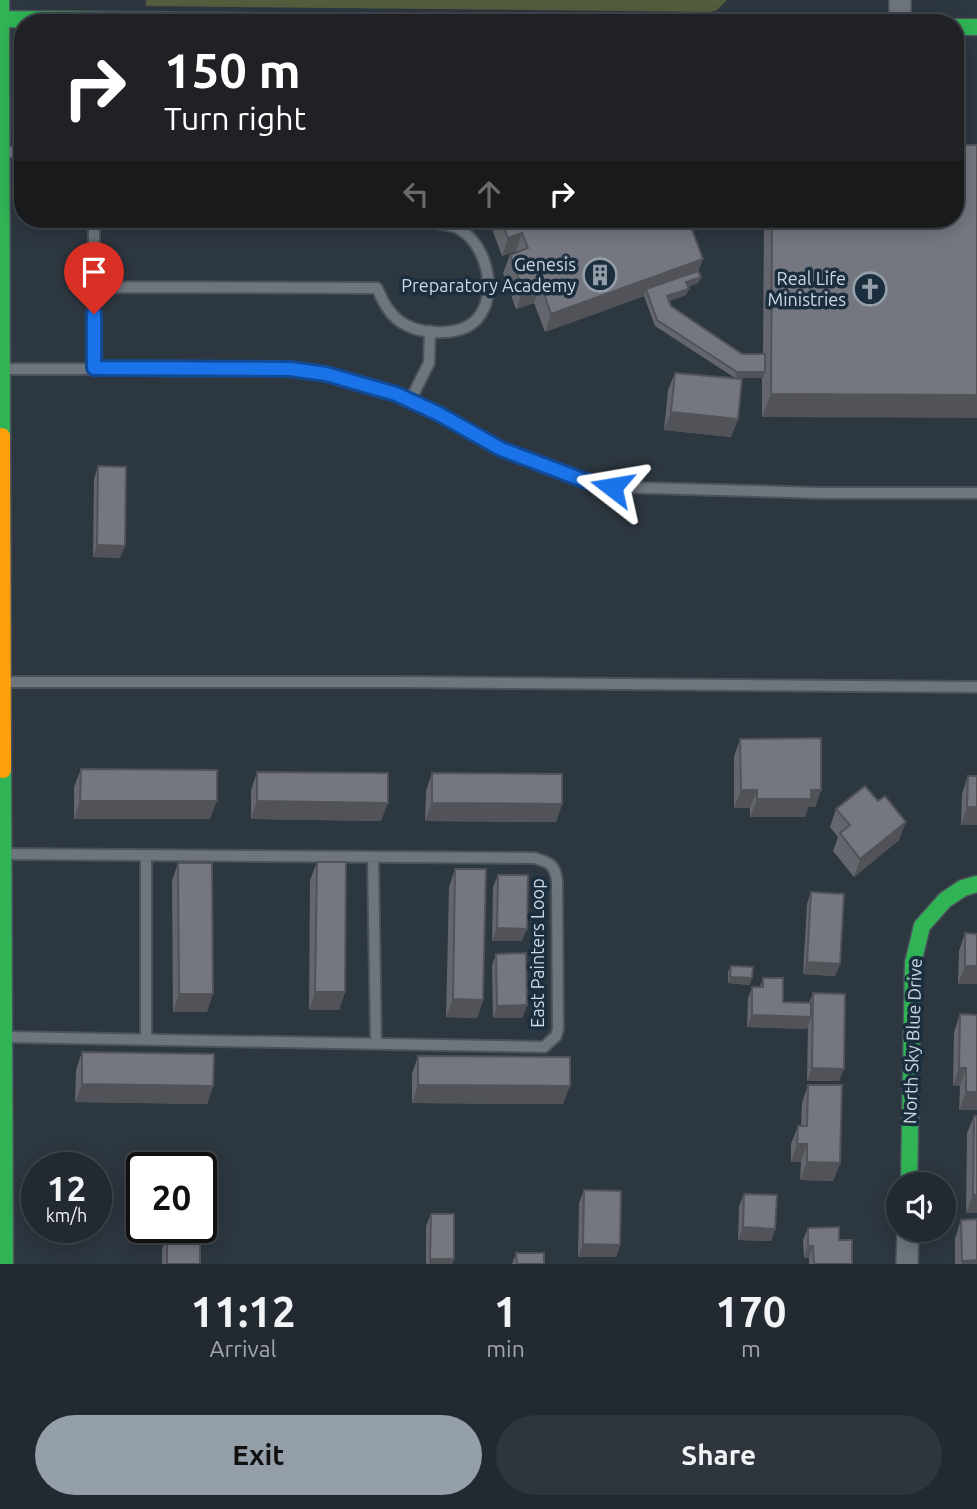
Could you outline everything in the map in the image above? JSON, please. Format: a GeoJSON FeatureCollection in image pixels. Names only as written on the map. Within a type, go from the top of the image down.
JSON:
{"type":"FeatureCollection","features":[{"type":"Feature","properties":{"kind":"street"},"geometry":{"type":"LineString","coordinates":[[1,0],[5,1264]]}},
{"type":"Feature","properties":{"kind":"street","name":"North Sky Blue Drive"},"geometry":{"type":"LineString","coordinates":[[909,1172],[913,963],[922,926],[945,900],[963,888],[977,884]]}},
{"type":"Feature","properties":{"kind":"street"},"geometry":{"type":"LineString","coordinates":[[907,1264],[908,1242]]}},
{"type":"Feature","properties":{"kind":"lane"},"geometry":{"type":"LineString","coordinates":[[94,228],[94,368]]}},
{"type":"Feature","properties":{"kind":"lane"},"geometry":{"type":"LineString","coordinates":[[94,287],[377,288],[393,315],[406,326],[446,332],[463,328],[477,319],[486,302],[488,286],[486,266],[469,236],[459,228]]}},
{"type":"Feature","properties":{"kind":"lane"},"geometry":{"type":"LineString","coordinates":[[410,401],[429,363],[430,331]]}},
{"type":"Feature","properties":{"kind":"lane"},"geometry":{"type":"LineString","coordinates":[[2,369],[290,369],[326,374],[410,401],[501,449],[583,480],[612,487],[821,493],[977,493]]}},
{"type":"Feature","properties":{"kind":"lane"},"geometry":{"type":"LineString","coordinates":[[3,682],[417,682],[977,687]]}},
{"type":"Feature","properties":{"kind":"lane","name":"East Painters Loop"},"geometry":{"type":"LineString","coordinates":[[4,854],[534,858],[550,862],[556,870],[557,881],[558,1029],[556,1036],[544,1047],[5,1037]]}},
{"type":"Feature","properties":{"kind":"lane"},"geometry":{"type":"LineString","coordinates":[[146,856],[146,1040]]}},
{"type":"Feature","properties":{"kind":"lane"},"geometry":{"type":"LineString","coordinates":[[373,857],[376,1043]]}},
{"type":"Feature","properties":{"kind":"green space"},"geometry":{"type":"Polygon","coordinates":[[[146,0],[726,1],[717,10],[710,12],[146,6],[146,0]]]}},
{"type":"Feature","properties":{"kind":"building","name":"Real Life Ministries"},"geometry":{"type":"Polygon","coordinates":[[[964,145],[977,145],[977,395],[771,394],[772,228],[964,228],[964,145]]]}},
{"type":"Feature","properties":{"kind":"building","name":"Genesis Preparatory Academy"},"geometry":{"type":"Polygon","coordinates":[[[504,228],[691,228],[703,259],[551,314],[541,285],[523,291],[510,255],[528,248],[522,233],[508,238],[504,228]]]}},
{"type":"Feature","properties":{"kind":"building"},"geometry":{"type":"Polygon","coordinates":[[[698,271],[701,277],[686,282],[689,289],[667,296],[671,306],[742,354],[765,354],[765,372],[737,372],[657,320],[646,289],[698,271]]]}},
{"type":"Feature","properties":{"kind":"building"},"geometry":{"type":"Polygon","coordinates":[[[675,373],[742,379],[738,419],[671,412],[675,373]]]}},
{"type":"Feature","properties":{"kind":"building"},"geometry":{"type":"Polygon","coordinates":[[[98,466],[126,467],[125,546],[97,545],[98,466]]]}},
{"type":"Feature","properties":{"kind":"building"},"geometry":{"type":"Polygon","coordinates":[[[821,738],[821,790],[811,790],[811,799],[757,799],[757,790],[741,790],[740,739],[821,738]]]}},
{"type":"Feature","properties":{"kind":"building"},"geometry":{"type":"Polygon","coordinates":[[[81,769],[217,770],[217,801],[80,801],[81,769]]]}},
{"type":"Feature","properties":{"kind":"building"},"geometry":{"type":"Polygon","coordinates":[[[257,772],[388,773],[388,803],[257,801],[257,772]]]}},
{"type":"Feature","properties":{"kind":"building"},"geometry":{"type":"Polygon","coordinates":[[[432,773],[562,774],[562,804],[432,803],[432,773]]]}},
{"type":"Feature","properties":{"kind":"building"},"geometry":{"type":"Polygon","coordinates":[[[968,776],[977,776],[977,807],[967,807],[968,776]]]}},
{"type":"Feature","properties":{"kind":"building"},"geometry":{"type":"Polygon","coordinates":[[[865,786],[878,801],[885,796],[906,822],[860,859],[840,833],[850,825],[836,809],[865,786]]]}},
{"type":"Feature","properties":{"kind":"building"},"geometry":{"type":"Polygon","coordinates":[[[317,862],[346,862],[345,992],[315,992],[317,862]]]}},
{"type":"Feature","properties":{"kind":"building"},"geometry":{"type":"Polygon","coordinates":[[[178,863],[212,863],[213,994],[179,994],[178,863]]]}},
{"type":"Feature","properties":{"kind":"building"},"geometry":{"type":"Polygon","coordinates":[[[455,869],[486,869],[483,1000],[453,999],[455,869]]]}},
{"type":"Feature","properties":{"kind":"building"},"geometry":{"type":"Polygon","coordinates":[[[498,875],[528,875],[527,929],[497,928],[498,875]]]}},
{"type":"Feature","properties":{"kind":"building"},"geometry":{"type":"Polygon","coordinates":[[[811,892],[844,894],[840,964],[807,962],[811,892]]]}},
{"type":"Feature","properties":{"kind":"building"},"geometry":{"type":"Polygon","coordinates":[[[965,933],[977,934],[977,966],[965,966],[965,933]]]}},
{"type":"Feature","properties":{"kind":"building"},"geometry":{"type":"Polygon","coordinates":[[[526,953],[527,1005],[497,1006],[496,954],[526,953]]]}},
{"type":"Feature","properties":{"kind":"building"},"geometry":{"type":"Polygon","coordinates":[[[731,966],[753,967],[752,978],[730,977],[731,966]]]}},
{"type":"Feature","properties":{"kind":"building"},"geometry":{"type":"Polygon","coordinates":[[[763,978],[783,978],[783,1002],[811,1003],[811,1017],[752,1015],[752,987],[763,987],[763,978]]]}},
{"type":"Feature","properties":{"kind":"building"},"geometry":{"type":"Polygon","coordinates":[[[813,993],[845,994],[844,1069],[812,1068],[813,993]]]}},
{"type":"Feature","properties":{"kind":"building"},"geometry":{"type":"Polygon","coordinates":[[[960,1014],[977,1015],[977,1092],[966,1092],[966,1068],[959,1068],[960,1014]]]}},
{"type":"Feature","properties":{"kind":"building"},"geometry":{"type":"Polygon","coordinates":[[[82,1052],[214,1054],[213,1086],[82,1084],[82,1052]]]}},
{"type":"Feature","properties":{"kind":"building"},"geometry":{"type":"Polygon","coordinates":[[[418,1056],[570,1057],[570,1086],[418,1085],[418,1056]]]}},
{"type":"Feature","properties":{"kind":"building"},"geometry":{"type":"Polygon","coordinates":[[[808,1085],[842,1085],[840,1163],[807,1162],[807,1144],[797,1144],[798,1126],[807,1126],[808,1085]]]}},
{"type":"Feature","properties":{"kind":"building"},"geometry":{"type":"Polygon","coordinates":[[[974,1116],[977,1116],[977,1195],[973,1195],[974,1116]]]}},
{"type":"Feature","properties":{"kind":"building"},"geometry":{"type":"Polygon","coordinates":[[[584,1190],[621,1191],[620,1245],[583,1244],[584,1190]]]}},
{"type":"Feature","properties":{"kind":"building"},"geometry":{"type":"Polygon","coordinates":[[[744,1194],[777,1195],[775,1229],[743,1227],[744,1194]]]}},
{"type":"Feature","properties":{"kind":"building"},"geometry":{"type":"Polygon","coordinates":[[[431,1214],[454,1214],[454,1259],[430,1259],[431,1214]]]}},
{"type":"Feature","properties":{"kind":"building"},"geometry":{"type":"Polygon","coordinates":[[[977,1219],[976,1264],[976,1260],[962,1261],[961,1220],[977,1219]]]}},
{"type":"Feature","properties":{"kind":"building"},"geometry":{"type":"Polygon","coordinates":[[[839,1227],[839,1240],[852,1240],[852,1264],[814,1264],[813,1246],[808,1246],[808,1228],[839,1227]]]}},
{"type":"Feature","properties":{"kind":"building"},"geometry":{"type":"Polygon","coordinates":[[[167,1243],[200,1243],[200,1264],[167,1264],[167,1243]]]}},
{"type":"Feature","properties":{"kind":"building"},"geometry":{"type":"Polygon","coordinates":[[[516,1253],[544,1253],[544,1264],[517,1264],[516,1253]]]}},
{"type":"Feature","properties":{"kind":"traffic: fast"},"geometry":{"type":"LineString","coordinates":[[1,0],[2,436]]}},
{"type":"Feature","properties":{"kind":"traffic: fast"},"geometry":{"type":"LineString","coordinates":[[1,19],[14,19]]}},
{"type":"Feature","properties":{"kind":"traffic: fast"},"geometry":{"type":"LineString","coordinates":[[964,27],[977,27]]}},
{"type":"Feature","properties":{"kind":"traffic: fast"},"geometry":{"type":"LineString","coordinates":[[3,770],[5,1264]]}},
{"type":"Feature","properties":{"kind":"traffic: fast"},"geometry":{"type":"LineString","coordinates":[[909,1172],[913,963],[922,926],[945,900],[963,888],[977,884]]}},
{"type":"Feature","properties":{"kind":"traffic: slow"},"geometry":{"type":"LineString","coordinates":[[2,436],[3,770]]}},
{"type":"Feature","properties":{"kind":"place","name":"Genesis Preparatory Academy"},"geometry":{"type":"Point","coordinates":[600,275]}},
{"type":"Feature","properties":{"kind":"place","name":"Real Life Ministries"},"geometry":{"type":"Point","coordinates":[870,289]}},
{"type":"Feature","properties":{"kind":"route"},"geometry":{"type":"LineString","coordinates":[[94,314],[94,368],[290,369],[326,374],[396,394],[466,428],[501,449],[583,480],[612,487]]}}]}
